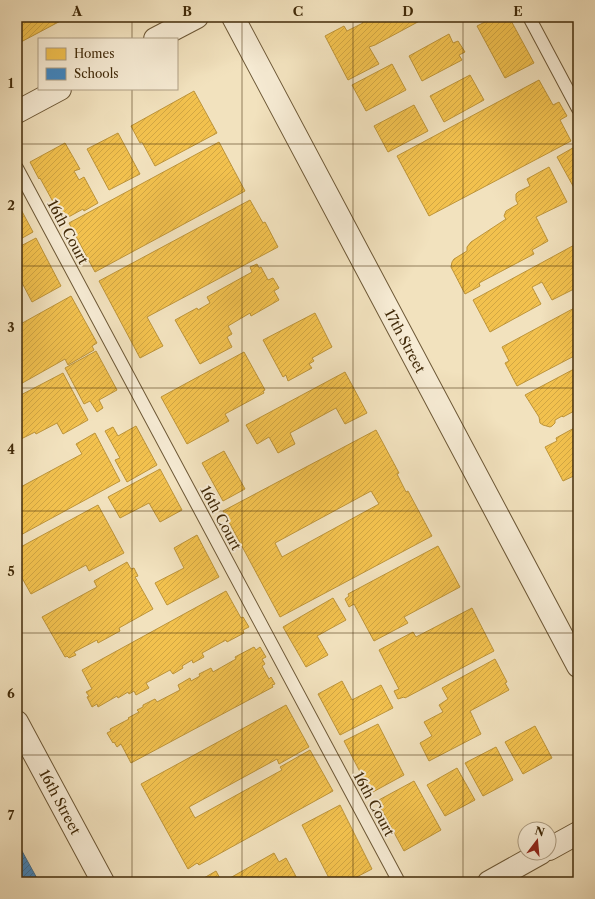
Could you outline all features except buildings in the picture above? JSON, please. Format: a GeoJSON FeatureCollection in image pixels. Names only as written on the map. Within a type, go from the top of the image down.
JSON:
{"type":"FeatureCollection","features":[{"type":"Feature","properties":{"kind":"street"},"geometry":{"type":"LineString","coordinates":[[157,38],[197,17]]}},
{"type":"Feature","properties":{"kind":"street","name":"17th Street"},"geometry":{"type":"LineString","coordinates":[[233,17],[578,666]]}},
{"type":"Feature","properties":{"kind":"street"},"geometry":{"type":"LineString","coordinates":[[17,112],[58,90]]}},
{"type":"Feature","properties":{"kind":"street","name":"16th Street"},"geometry":{"type":"LineString","coordinates":[[17,722],[103,882]]}},
{"type":"Feature","properties":{"kind":"street"},"geometry":{"type":"LineString","coordinates":[[557,845],[578,833]]}},
{"type":"Feature","properties":{"kind":"street"},"geometry":{"type":"LineString","coordinates":[[489,882],[527,861]]}},
{"type":"Feature","properties":{"kind":"lane"},"geometry":{"type":"LineString","coordinates":[[529,17],[578,109]]}},
{"type":"Feature","properties":{"kind":"lane","name":"16th Court"},"geometry":{"type":"LineString","coordinates":[[17,168],[399,882]]}}]}
